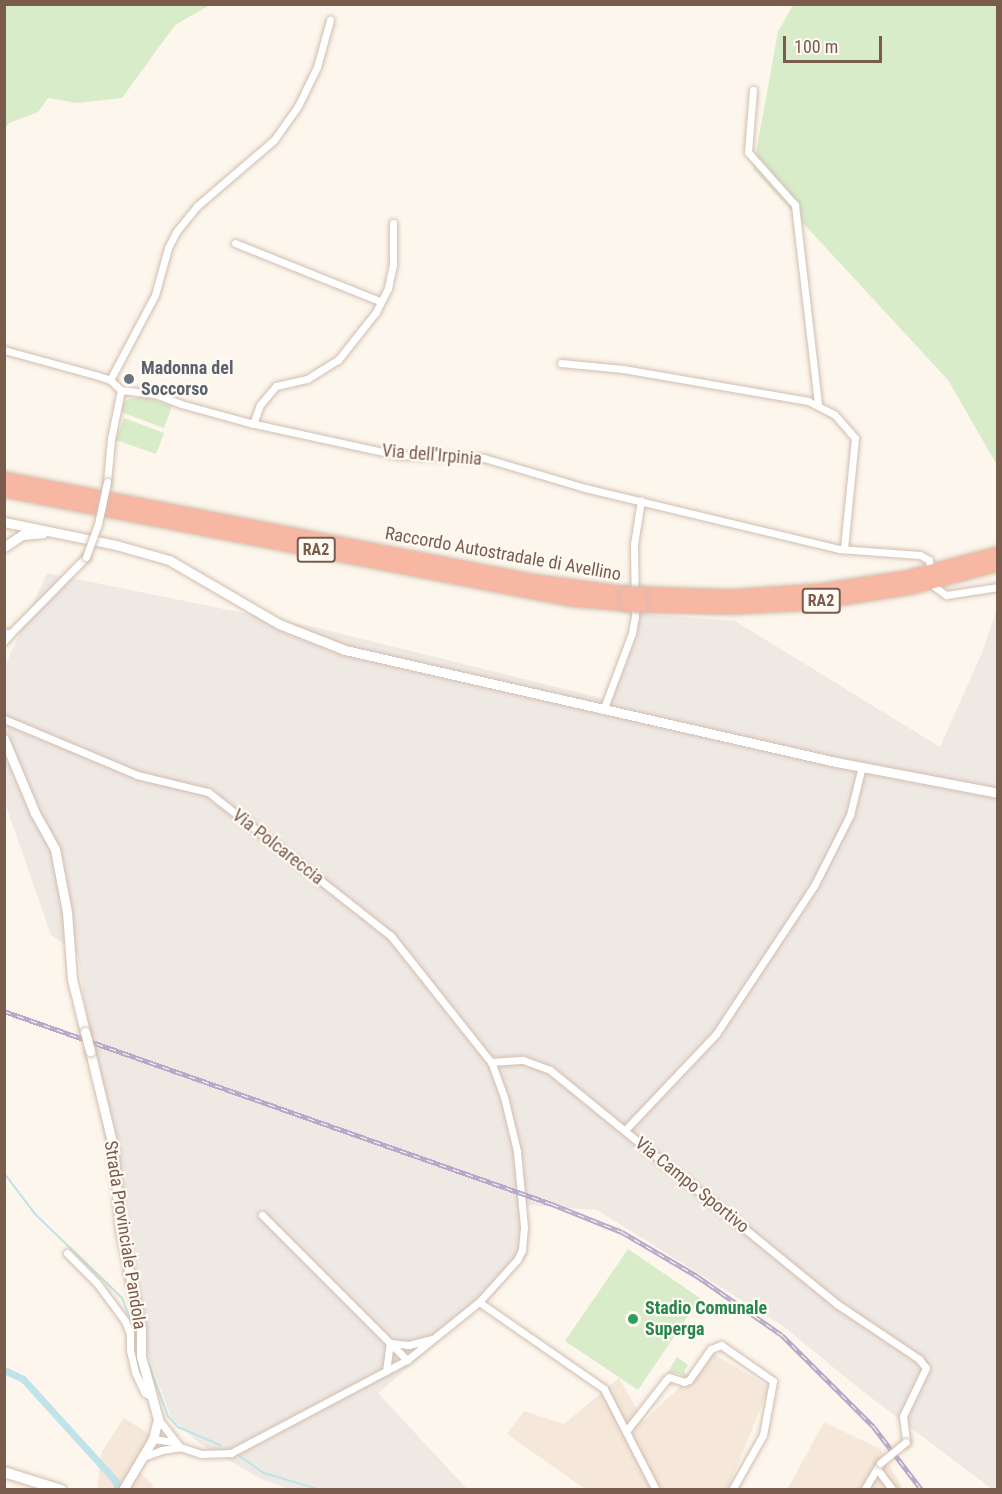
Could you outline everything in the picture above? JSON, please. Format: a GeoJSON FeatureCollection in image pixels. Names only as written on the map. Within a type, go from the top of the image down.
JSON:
{"type":"FeatureCollection","features":[{"type":"Feature","properties":{"kind":"highway","name":"Raccordo Autostradale di Avellino"},"geometry":{"type":"LineString","coordinates":[[4,479],[633,599],[730,607],[809,603],[911,587],[998,564]]}},
{"type":"Feature","properties":{"kind":"highway","name":"Raccordo Autostradale di Avellino"},"geometry":{"type":"LineString","coordinates":[[4,490],[571,599],[731,597],[821,591],[916,576],[998,554]]}},
{"type":"Feature","properties":{"kind":"main road"},"geometry":{"type":"LineString","coordinates":[[4,1472],[61,1490]]}},
{"type":"Feature","properties":{"kind":"street"},"geometry":{"type":"LineString","coordinates":[[110,380],[155,295],[168,248],[176,232],[197,206],[274,140],[298,106],[317,67],[330,20]]}},
{"type":"Feature","properties":{"kind":"street"},"geometry":{"type":"LineString","coordinates":[[753,90],[748,152],[795,205],[818,405]]}},
{"type":"Feature","properties":{"kind":"street"},"geometry":{"type":"LineString","coordinates":[[253,424],[260,405],[276,386],[307,379],[338,360],[376,312],[379,301],[388,288],[393,265],[393,223]]}},
{"type":"Feature","properties":{"kind":"street"},"geometry":{"type":"LineString","coordinates":[[235,243],[379,301]]}},
{"type":"Feature","properties":{"kind":"street"},"geometry":{"type":"LineString","coordinates":[[4,350],[110,380],[121,390],[111,439],[107,482],[98,524],[86,557],[8,633],[4,641]]}},
{"type":"Feature","properties":{"kind":"street"},"geometry":{"type":"LineString","coordinates":[[561,363],[623,369],[818,405],[825,412],[835,415],[855,438],[844,549]]}},
{"type":"Feature","properties":{"kind":"street","name":"Via dell'Irpinia"},"geometry":{"type":"LineString","coordinates":[[121,390],[155,394],[181,404],[253,424],[398,455],[484,458],[641,501],[844,549],[920,555],[929,560],[930,567]]}},
{"type":"Feature","properties":{"kind":"street"},"geometry":{"type":"LineString","coordinates":[[604,708],[632,633],[635,615],[634,544],[641,501]]}},
{"type":"Feature","properties":{"kind":"street"},"geometry":{"type":"LineString","coordinates":[[4,522],[116,545],[169,560],[279,624],[345,650],[862,766],[998,793]]}},
{"type":"Feature","properties":{"kind":"street"},"geometry":{"type":"LineString","coordinates":[[4,547],[22,535],[52,533]]}},
{"type":"Feature","properties":{"kind":"street"},"geometry":{"type":"LineString","coordinates":[[935,587],[946,595],[998,587]]}},
{"type":"Feature","properties":{"kind":"street","name":"Via Polcareccia"},"geometry":{"type":"LineString","coordinates":[[4,719],[136,775],[208,792],[391,936],[491,1062]]}},
{"type":"Feature","properties":{"kind":"street","name":"Strada Provinciale Pandola"},"geometry":{"type":"LineString","coordinates":[[4,739],[34,813],[55,849],[67,912],[72,980],[113,1146],[122,1240],[141,1329],[141,1356],[158,1419]]}},
{"type":"Feature","properties":{"kind":"street"},"geometry":{"type":"LineString","coordinates":[[625,1130],[716,1034],[814,886],[850,814],[862,766]]}},
{"type":"Feature","properties":{"kind":"street","name":"Via Campo Sportivo"},"geometry":{"type":"LineString","coordinates":[[491,1062],[523,1060],[550,1070],[837,1304],[924,1364],[925,1372],[903,1416],[906,1442],[878,1466]]}},
{"type":"Feature","properties":{"kind":"street"},"geometry":{"type":"LineString","coordinates":[[153,1439],[201,1454],[231,1453],[407,1360],[478,1302],[516,1260],[522,1250],[524,1227],[519,1193],[516,1141],[491,1062]]}},
{"type":"Feature","properties":{"kind":"street"},"geometry":{"type":"LineString","coordinates":[[262,1215],[407,1360]]}},
{"type":"Feature","properties":{"kind":"street"},"geometry":{"type":"LineString","coordinates":[[67,1253],[97,1283],[125,1321],[130,1334],[130,1350],[135,1372],[145,1393],[152,1397]]}},
{"type":"Feature","properties":{"kind":"street"},"geometry":{"type":"LineString","coordinates":[[478,1302],[604,1389],[656,1490]]}},
{"type":"Feature","properties":{"kind":"street"},"geometry":{"type":"LineString","coordinates":[[390,1343],[409,1344],[434,1339]]}},
{"type":"Feature","properties":{"kind":"street"},"geometry":{"type":"LineString","coordinates":[[386,1371],[390,1343]]}},
{"type":"Feature","properties":{"kind":"street"},"geometry":{"type":"LineString","coordinates":[[627,1430],[669,1377],[684,1382],[689,1380],[711,1349],[721,1345],[772,1381],[763,1435],[732,1490]]}},
{"type":"Feature","properties":{"kind":"street"},"geometry":{"type":"LineString","coordinates":[[158,1419],[176,1446]]}},
{"type":"Feature","properties":{"kind":"street"},"geometry":{"type":"LineString","coordinates":[[124,1488],[153,1439],[158,1419]]}},
{"type":"Feature","properties":{"kind":"street"},"geometry":{"type":"LineString","coordinates":[[143,1457],[176,1446]]}},
{"type":"Feature","properties":{"kind":"street"},"geometry":{"type":"LineString","coordinates":[[864,1490],[878,1466],[893,1490]]}},
{"type":"Feature","properties":{"kind":"shaded area"},"geometry":{"type":"Polygon","coordinates":[[[47,573],[318,628],[609,700],[636,639],[639,614],[735,621],[940,747],[981,655],[997,609],[997,1489],[992,1489],[861,1390],[783,1326],[597,1210],[526,1205],[528,1255],[493,1295],[378,1393],[467,1489],[289,1489],[261,1479],[199,1443],[171,1418],[124,1286],[78,953],[51,935],[5,803],[4,668],[47,573]]]}},
{"type":"Feature","properties":{"kind":"shaded area"},"geometry":{"type":"Polygon","coordinates":[[[714,1354],[769,1387],[728,1489],[585,1489],[507,1434],[524,1411],[564,1424],[619,1378],[644,1421],[714,1354]]]}},
{"type":"Feature","properties":{"kind":"shaded area"},"geometry":{"type":"Polygon","coordinates":[[[124,1418],[149,1434],[140,1473],[154,1486],[150,1489],[97,1490],[101,1453],[124,1418]]]}},
{"type":"Feature","properties":{"kind":"shaded area"},"geometry":{"type":"Polygon","coordinates":[[[824,1422],[880,1449],[903,1489],[787,1490],[824,1422]]]}},
{"type":"Feature","properties":{"kind":"green space"},"geometry":{"type":"Polygon","coordinates":[[[5,4],[210,5],[175,25],[122,98],[77,103],[48,98],[38,112],[9,123],[5,129],[5,4]]]}},
{"type":"Feature","properties":{"kind":"green space"},"geometry":{"type":"Polygon","coordinates":[[[793,5],[997,5],[997,465],[948,380],[753,169],[778,32],[793,5]]]}},
{"type":"Feature","properties":{"kind":"green space"},"geometry":{"type":"Polygon","coordinates":[[[145,397],[172,406],[164,428],[121,412],[124,402],[145,397]]]}},
{"type":"Feature","properties":{"kind":"green space"},"geometry":{"type":"Polygon","coordinates":[[[124,418],[164,433],[156,454],[116,440],[124,418]]]}},
{"type":"Feature","properties":{"kind":"green space","name":"Stadio Comunale Superga"},"geometry":{"type":"Polygon","coordinates":[[[628,1249],[700,1298],[638,1390],[565,1341],[628,1249]]]}},
{"type":"Feature","properties":{"kind":"green space"},"geometry":{"type":"Polygon","coordinates":[[[677,1357],[688,1365],[684,1371],[688,1377],[675,1373],[666,1375],[677,1357]]]}},
{"type":"Feature","properties":{"kind":"waterway"},"geometry":{"type":"LineString","coordinates":[[4,1173],[35,1214],[122,1298],[136,1334]]}},
{"type":"Feature","properties":{"kind":"waterway"},"geometry":{"type":"LineString","coordinates":[[146,1357],[168,1416],[178,1427],[220,1445]]}},
{"type":"Feature","properties":{"kind":"waterway"},"geometry":{"type":"LineString","coordinates":[[4,1370],[23,1379],[115,1480],[118,1490]]}},
{"type":"Feature","properties":{"kind":"waterway"},"geometry":{"type":"LineString","coordinates":[[238,1455],[264,1473],[321,1490]]}},
{"type":"Feature","properties":{"kind":"railway"},"geometry":{"type":"LineString","coordinates":[[4,1011],[552,1204],[622,1232],[697,1276],[782,1335],[874,1427],[922,1490]]}},
{"type":"Feature","properties":{"kind":"place","name":"Madonna del Soccorso"},"geometry":{"type":"Point","coordinates":[129,379]}},
{"type":"Feature","properties":{"kind":"place","name":"Stadio Comunale Superga"},"geometry":{"type":"Point","coordinates":[633,1319]}}]}
